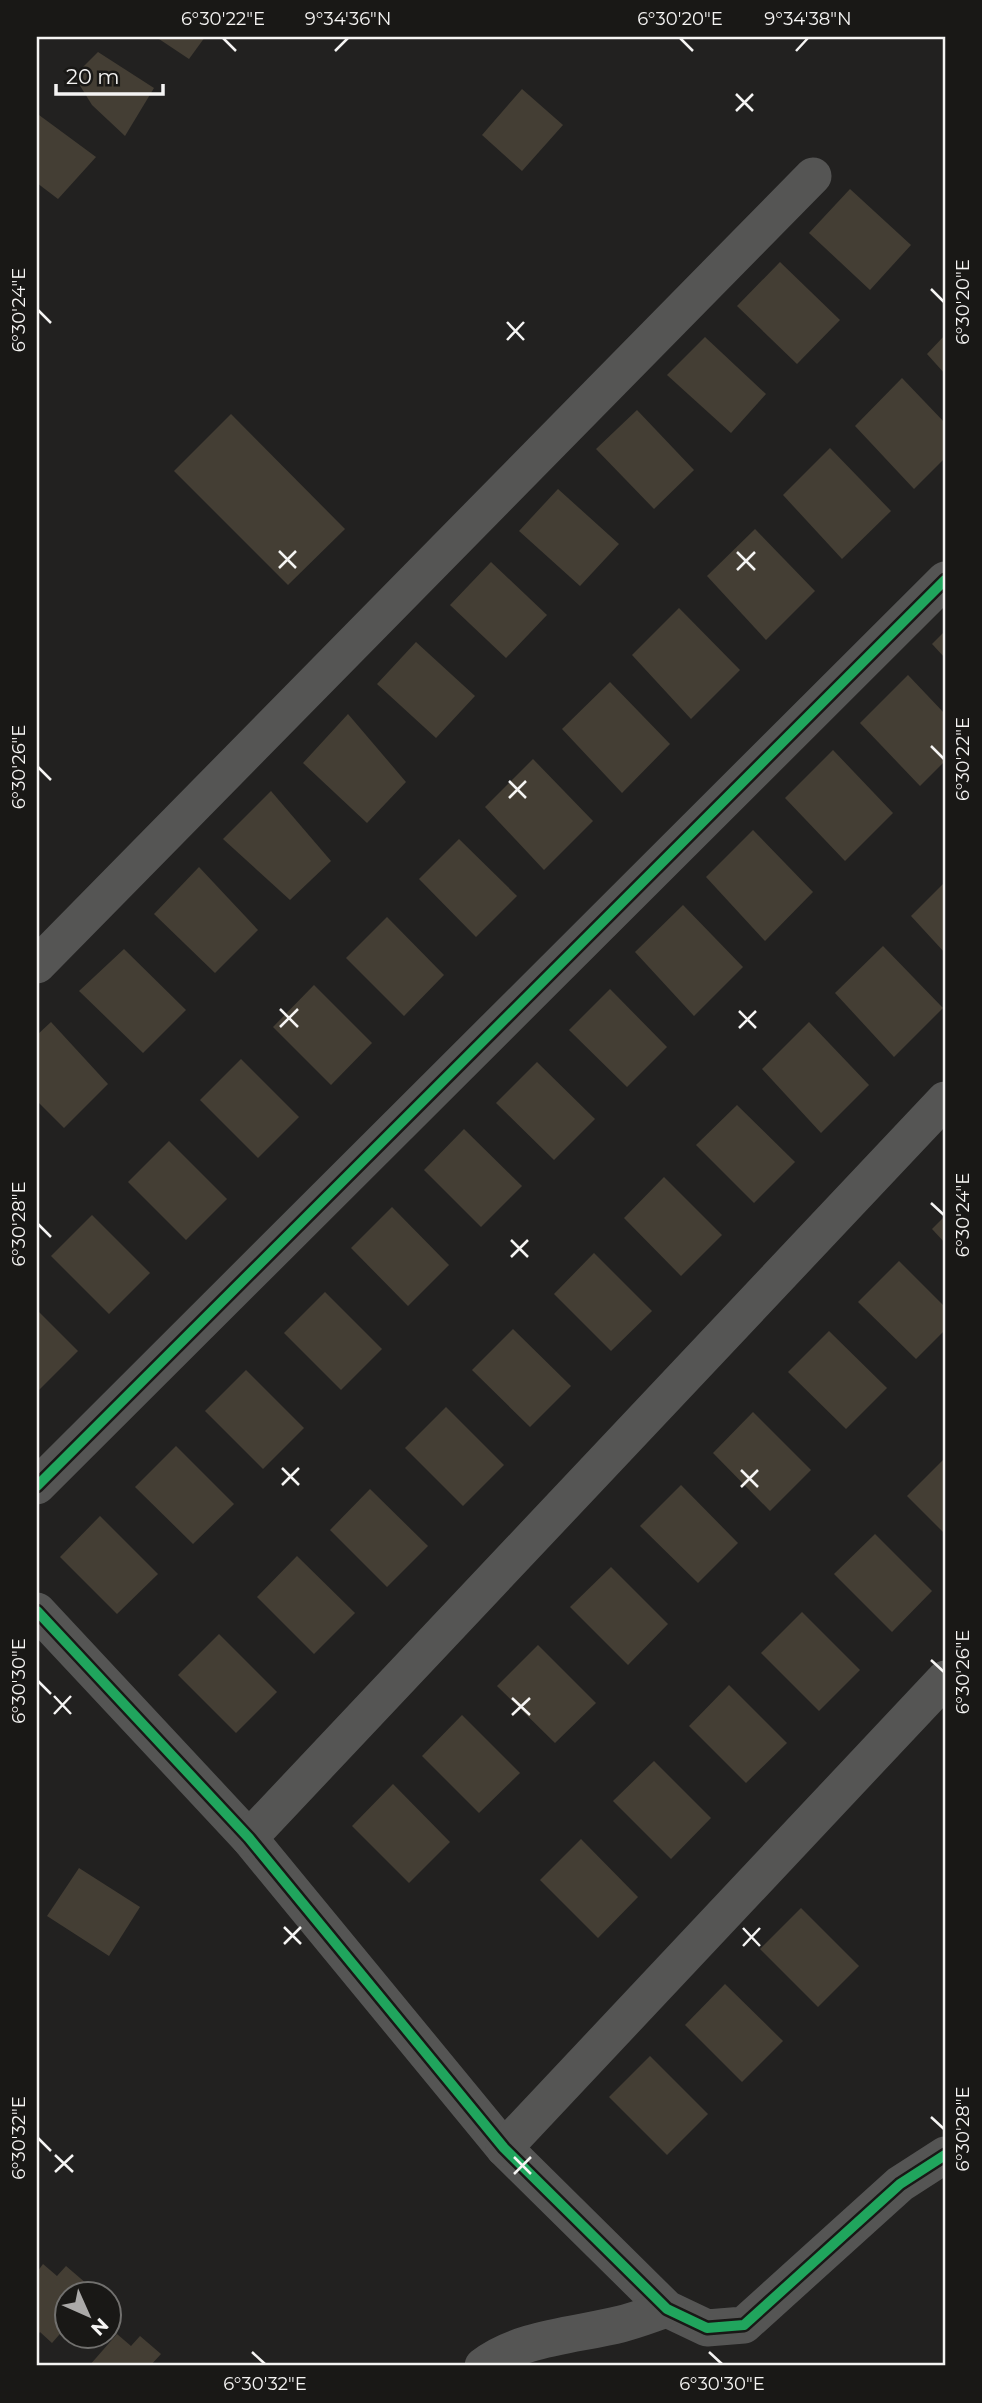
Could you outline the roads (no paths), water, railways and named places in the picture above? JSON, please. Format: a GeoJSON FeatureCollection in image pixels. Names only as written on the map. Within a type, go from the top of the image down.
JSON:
{"type":"FeatureCollection","features":[{"type":"Feature","properties":{"kind":"street"},"geometry":{"type":"LineString","coordinates":[[37,965],[813,176]]}},
{"type":"Feature","properties":{"kind":"street"},"geometry":{"type":"LineString","coordinates":[[37,1486],[945,580]]}},
{"type":"Feature","properties":{"kind":"street"},"geometry":{"type":"LineString","coordinates":[[249,1838],[945,1100]]}},
{"type":"Feature","properties":{"kind":"street"},"geometry":{"type":"LineString","coordinates":[[37,1611],[249,1838],[504,2148],[667,2309],[706,2329],[744,2325],[900,2184],[945,2155]]}},
{"type":"Feature","properties":{"kind":"street"},"geometry":{"type":"LineString","coordinates":[[504,2148],[945,1679]]}},
{"type":"Feature","properties":{"kind":"street"},"geometry":{"type":"LineString","coordinates":[[483,2366],[497,2355],[550,2339],[623,2324],[667,2309]]}}]}
